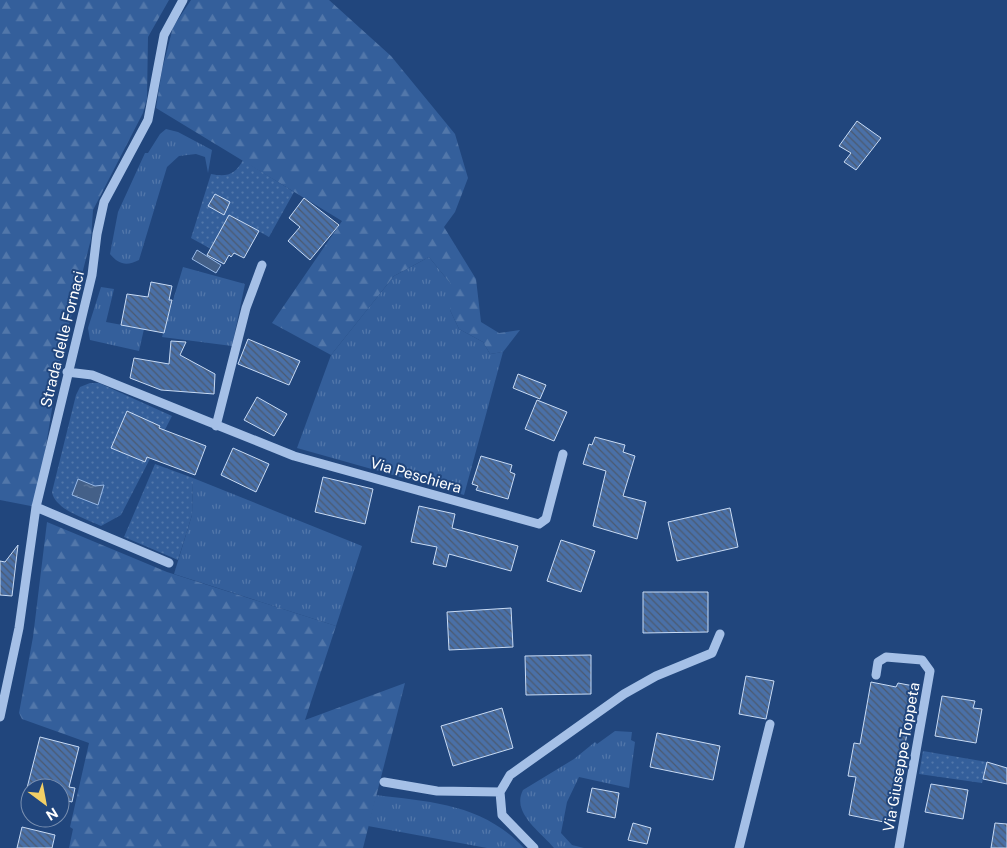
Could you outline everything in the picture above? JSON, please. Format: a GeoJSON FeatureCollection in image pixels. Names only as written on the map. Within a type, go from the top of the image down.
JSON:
{"type":"FeatureCollection","features":[{"type":"Feature","properties":{"kind":"street","name":"Strada delle Fornaci"},"geometry":{"type":"LineString","coordinates":[[0,717],[2,697],[19,628],[36,507],[67,372],[92,275],[97,234],[104,202],[148,120],[164,35],[183,0]]}},
{"type":"Feature","properties":{"kind":"street"},"geometry":{"type":"LineString","coordinates":[[216,426],[246,308],[262,265]]}},
{"type":"Feature","properties":{"kind":"street","name":"Via Peschiera"},"geometry":{"type":"LineString","coordinates":[[67,372],[92,375],[294,456],[539,524],[546,519],[562,454]]}},
{"type":"Feature","properties":{"kind":"street"},"geometry":{"type":"LineString","coordinates":[[36,507],[169,563]]}},
{"type":"Feature","properties":{"kind":"street"},"geometry":{"type":"LineString","coordinates":[[534,848],[502,815],[500,792],[510,775],[624,694],[656,676],[712,653],[720,634]]}},
{"type":"Feature","properties":{"kind":"street","name":"Via Giuseppe Toppeta"},"geometry":{"type":"LineString","coordinates":[[876,675],[878,662],[886,657],[922,660],[930,670],[899,848]]}},
{"type":"Feature","properties":{"kind":"street"},"geometry":{"type":"LineString","coordinates":[[739,848],[770,724]]}},
{"type":"Feature","properties":{"kind":"street"},"geometry":{"type":"LineString","coordinates":[[384,782],[437,790],[500,792]]}},
{"type":"Feature","properties":{"kind":"green space"},"geometry":{"type":"Polygon","coordinates":[[[0,0],[169,0],[148,37],[147,99],[143,113],[93,210],[91,239],[60,360],[36,507],[0,500],[0,0]]]}},
{"type":"Feature","properties":{"kind":"green space"},"geometry":{"type":"Polygon","coordinates":[[[191,0],[329,0],[391,56],[455,134],[468,178],[455,212],[444,227],[476,279],[481,322],[499,333],[520,330],[503,352],[490,354],[483,342],[459,329],[450,310],[450,283],[429,257],[394,276],[331,355],[272,323],[342,221],[156,108],[162,70],[173,27],[191,0]]]}},
{"type":"Feature","properties":{"kind":"green space"},"geometry":{"type":"Polygon","coordinates":[[[166,129],[178,132],[212,150],[208,173],[205,157],[196,154],[179,156],[167,167],[139,260],[127,264],[120,262],[110,254],[118,212],[145,153],[148,153],[160,134],[166,129]]]}},
{"type":"Feature","properties":{"kind":"green space"},"geometry":{"type":"Polygon","coordinates":[[[243,160],[294,192],[269,237],[239,220],[211,249],[191,238],[211,174],[230,174],[237,169],[243,160]]]}},
{"type":"Feature","properties":{"kind":"green space"},"geometry":{"type":"Polygon","coordinates":[[[429,257],[450,283],[450,310],[459,329],[483,342],[490,354],[503,352],[464,495],[297,448],[331,355],[394,276],[429,257]]]}},
{"type":"Feature","properties":{"kind":"green space"},"geometry":{"type":"Polygon","coordinates":[[[183,267],[245,284],[232,346],[162,337],[183,267]]]}},
{"type":"Feature","properties":{"kind":"green space"},"geometry":{"type":"Polygon","coordinates":[[[101,287],[114,289],[106,322],[144,329],[139,351],[90,340],[88,328],[101,287]]]}},
{"type":"Feature","properties":{"kind":"green space"},"geometry":{"type":"Polygon","coordinates":[[[90,383],[99,383],[172,416],[121,515],[101,526],[65,509],[54,498],[52,492],[76,395],[80,387],[90,383]]]}},
{"type":"Feature","properties":{"kind":"green space"},"geometry":{"type":"Polygon","coordinates":[[[155,464],[193,478],[192,515],[178,560],[124,537],[155,464]]]}},
{"type":"Feature","properties":{"kind":"green space"},"geometry":{"type":"Polygon","coordinates":[[[193,478],[362,546],[336,626],[174,574],[192,515],[193,478]]]}},
{"type":"Feature","properties":{"kind":"green space"},"geometry":{"type":"Polygon","coordinates":[[[47,522],[167,572],[336,626],[305,720],[405,683],[363,848],[69,848],[73,829],[70,827],[89,743],[22,719],[19,713],[33,637],[47,522]]]}},
{"type":"Feature","properties":{"kind":"green space"},"geometry":{"type":"Polygon","coordinates":[[[615,731],[632,732],[631,740],[635,742],[629,788],[579,777],[567,802],[561,833],[572,845],[584,848],[554,848],[535,829],[524,814],[520,798],[523,790],[574,759],[595,742],[597,744],[615,731]]]}},
{"type":"Feature","properties":{"kind":"green space"},"geometry":{"type":"Polygon","coordinates":[[[923,751],[987,762],[982,783],[919,774],[923,751]]]}},
{"type":"Feature","properties":{"kind":"green space"},"geometry":{"type":"Polygon","coordinates":[[[376,795],[437,803],[474,814],[508,833],[524,848],[487,848],[368,826],[376,795]]]}},
{"type":"Feature","properties":{"kind":"water"},"geometry":{"type":"Polygon","coordinates":[[[197,250],[221,265],[216,273],[192,259],[197,250]]]}},
{"type":"Feature","properties":{"kind":"water"},"geometry":{"type":"Polygon","coordinates":[[[78,479],[95,486],[104,485],[98,505],[72,495],[78,479]]]}},
{"type":"Feature","properties":{"kind":"building"},"geometry":{"type":"Polygon","coordinates":[[[857,121],[881,138],[856,170],[844,162],[851,153],[839,146],[857,121]]]}},
{"type":"Feature","properties":{"kind":"building"},"geometry":{"type":"Polygon","coordinates":[[[215,194],[230,202],[224,215],[208,206],[215,194]]]}},
{"type":"Feature","properties":{"kind":"building"},"geometry":{"type":"Polygon","coordinates":[[[304,198],[339,225],[310,260],[288,241],[300,227],[289,218],[304,198]]]}},
{"type":"Feature","properties":{"kind":"building"},"geometry":{"type":"Polygon","coordinates":[[[229,215],[259,231],[244,258],[234,253],[231,257],[229,255],[224,264],[207,255],[229,215]]]}},
{"type":"Feature","properties":{"kind":"building"},"geometry":{"type":"Polygon","coordinates":[[[151,282],[172,286],[169,300],[172,300],[164,333],[121,325],[127,294],[148,297],[151,282]]]}},
{"type":"Feature","properties":{"kind":"building"},"geometry":{"type":"Polygon","coordinates":[[[248,339],[300,361],[289,385],[238,364],[248,339]]]}},
{"type":"Feature","properties":{"kind":"building"},"geometry":{"type":"Polygon","coordinates":[[[171,341],[186,342],[180,355],[215,374],[214,394],[161,390],[130,378],[134,358],[169,364],[171,341]]]}},
{"type":"Feature","properties":{"kind":"building"},"geometry":{"type":"Polygon","coordinates":[[[518,374],[546,385],[540,399],[513,388],[518,374]]]}},
{"type":"Feature","properties":{"kind":"building"},"geometry":{"type":"Polygon","coordinates":[[[257,397],[287,414],[274,436],[244,420],[257,397]]]}},
{"type":"Feature","properties":{"kind":"building"},"geometry":{"type":"Polygon","coordinates":[[[537,400],[567,412],[554,441],[525,429],[537,400]]]}},
{"type":"Feature","properties":{"kind":"building"},"geometry":{"type":"Polygon","coordinates":[[[127,411],[160,426],[159,428],[206,446],[195,475],[147,457],[145,462],[111,448],[127,411]]]}},
{"type":"Feature","properties":{"kind":"building"},"geometry":{"type":"Polygon","coordinates":[[[595,437],[625,445],[623,452],[635,456],[623,496],[646,502],[637,539],[593,526],[606,471],[583,464],[589,444],[592,445],[595,437]]]}},
{"type":"Feature","properties":{"kind":"building"},"geometry":{"type":"Polygon","coordinates":[[[233,448],[269,464],[256,492],[221,475],[233,448]]]}},
{"type":"Feature","properties":{"kind":"building"},"geometry":{"type":"Polygon","coordinates":[[[481,456],[512,465],[510,472],[515,474],[508,499],[476,490],[478,486],[472,484],[481,456]]]}},
{"type":"Feature","properties":{"kind":"building"},"geometry":{"type":"Polygon","coordinates":[[[323,477],[373,489],[365,524],[315,512],[323,477]]]}},
{"type":"Feature","properties":{"kind":"building"},"geometry":{"type":"Polygon","coordinates":[[[419,506],[455,514],[452,528],[518,546],[511,571],[449,554],[446,567],[433,564],[437,547],[411,542],[419,506]]]}},
{"type":"Feature","properties":{"kind":"building"},"geometry":{"type":"Polygon","coordinates":[[[730,508],[738,547],[677,561],[668,522],[730,508]]]}},
{"type":"Feature","properties":{"kind":"building"},"geometry":{"type":"Polygon","coordinates":[[[561,540],[595,551],[581,592],[547,581],[561,540]]]}},
{"type":"Feature","properties":{"kind":"building"},"geometry":{"type":"Polygon","coordinates":[[[18,545],[12,596],[0,595],[0,561],[5,562],[18,545]]]}},
{"type":"Feature","properties":{"kind":"building"},"geometry":{"type":"Polygon","coordinates":[[[643,592],[708,592],[708,632],[643,633],[643,592]]]}},
{"type":"Feature","properties":{"kind":"building"},"geometry":{"type":"Polygon","coordinates":[[[511,608],[513,647],[449,650],[447,612],[511,608]]]}},
{"type":"Feature","properties":{"kind":"building"},"geometry":{"type":"Polygon","coordinates":[[[591,655],[591,694],[526,695],[525,656],[591,655]]]}},
{"type":"Feature","properties":{"kind":"building"},"geometry":{"type":"Polygon","coordinates":[[[746,676],[774,681],[766,719],[739,714],[746,676]]]}},
{"type":"Feature","properties":{"kind":"building"},"geometry":{"type":"Polygon","coordinates":[[[871,682],[896,687],[898,683],[919,687],[910,734],[907,734],[889,823],[849,815],[856,777],[848,776],[854,743],[860,744],[871,682]]]}},
{"type":"Feature","properties":{"kind":"building"},"geometry":{"type":"Polygon","coordinates":[[[942,696],[975,701],[973,708],[982,709],[976,743],[935,736],[942,696]]]}},
{"type":"Feature","properties":{"kind":"building"},"geometry":{"type":"Polygon","coordinates":[[[502,708],[513,748],[453,766],[441,726],[502,708]]]}},
{"type":"Feature","properties":{"kind":"building"},"geometry":{"type":"Polygon","coordinates":[[[657,733],[720,746],[713,780],[650,767],[657,733]]]}},
{"type":"Feature","properties":{"kind":"building"},"geometry":{"type":"Polygon","coordinates":[[[40,737],[79,747],[70,783],[70,778],[30,778],[40,737]]]}},
{"type":"Feature","properties":{"kind":"building"},"geometry":{"type":"Polygon","coordinates":[[[987,762],[1007,768],[1007,784],[983,779],[987,762]]]}},
{"type":"Feature","properties":{"kind":"building"},"geometry":{"type":"Polygon","coordinates":[[[931,784],[968,790],[963,819],[925,812],[931,784]]]}},
{"type":"Feature","properties":{"kind":"building"},"geometry":{"type":"Polygon","coordinates":[[[70,787],[75,788],[72,802],[70,802],[70,787]]]}},
{"type":"Feature","properties":{"kind":"building"},"geometry":{"type":"Polygon","coordinates":[[[592,788],[619,793],[615,818],[587,812],[592,788]]]}},
{"type":"Feature","properties":{"kind":"building"},"geometry":{"type":"Polygon","coordinates":[[[633,823],[651,828],[647,844],[628,840],[633,823]]]}},
{"type":"Feature","properties":{"kind":"building"},"geometry":{"type":"Polygon","coordinates":[[[995,823],[1007,824],[1007,848],[991,848],[995,823]]]}},
{"type":"Feature","properties":{"kind":"building"},"geometry":{"type":"Polygon","coordinates":[[[22,828],[55,835],[52,848],[17,848],[22,828]]]}}]}
